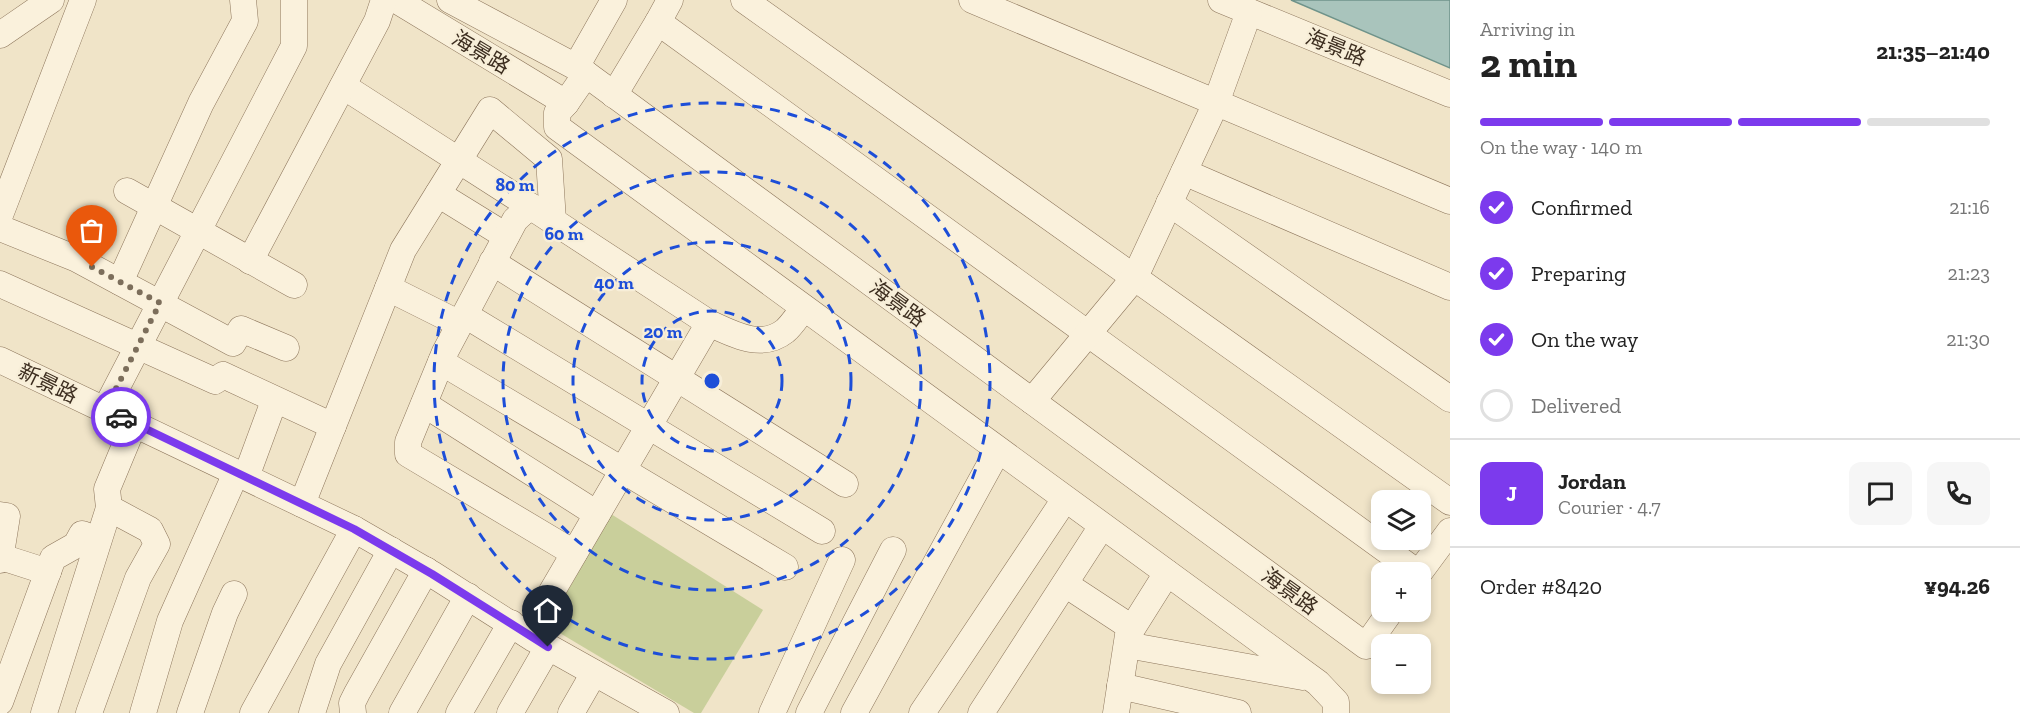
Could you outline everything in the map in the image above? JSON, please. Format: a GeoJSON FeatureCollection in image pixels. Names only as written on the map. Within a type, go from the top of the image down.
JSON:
{"type":"FeatureCollection","features":[{"type":"Feature","properties":{"kind":"street"},"geometry":{"type":"LineString","coordinates":[[0,35],[51,0]]}},
{"type":"Feature","properties":{"kind":"street"},"geometry":{"type":"LineString","coordinates":[[0,215],[83,0]]}},
{"type":"Feature","properties":{"kind":"street"},"geometry":{"type":"LineString","coordinates":[[120,282],[201,103],[245,21],[243,0]]}},
{"type":"Feature","properties":{"kind":"street"},"geometry":{"type":"LineString","coordinates":[[105,410],[294,46],[294,0]]}},
{"type":"Feature","properties":{"kind":"street"},"geometry":{"type":"LineString","coordinates":[[250,261],[377,21],[384,0]]}},
{"type":"Feature","properties":{"kind":"street","name":"海景路"},"geometry":{"type":"LineString","coordinates":[[396,0],[566,103]]}},
{"type":"Feature","properties":{"kind":"street","name":"海景路"},"geometry":{"type":"LineString","coordinates":[[450,0],[581,71],[1366,646],[1383,622]]}},
{"type":"Feature","properties":{"kind":"street"},"geometry":{"type":"LineString","coordinates":[[614,95],[670,0]]}},
{"type":"Feature","properties":{"kind":"street"},"geometry":{"type":"LineString","coordinates":[[744,0],[1450,502]]}},
{"type":"Feature","properties":{"kind":"street"},"geometry":{"type":"LineString","coordinates":[[972,0],[1450,201]]}},
{"type":"Feature","properties":{"kind":"street","name":"海景路"},"geometry":{"type":"LineString","coordinates":[[1221,0],[1450,94]]}},
{"type":"Feature","properties":{"kind":"street"},"geometry":{"type":"LineString","coordinates":[[612,1],[566,103],[557,113],[557,128],[1311,679],[1336,702],[1336,713]]}},
{"type":"Feature","properties":{"kind":"street"},"geometry":{"type":"LineString","coordinates":[[1032,401],[1135,277],[1216,103],[1249,12]]}},
{"type":"Feature","properties":{"kind":"street"},"geometry":{"type":"LineString","coordinates":[[658,22],[1403,562]]}},
{"type":"Feature","properties":{"kind":"street"},"geometry":{"type":"LineString","coordinates":[[343,86],[709,323],[736,336],[763,341],[785,331],[804,308]]}},
{"type":"Feature","properties":{"kind":"street"},"geometry":{"type":"LineString","coordinates":[[302,504],[403,250],[490,110],[549,159],[553,221]]}},
{"type":"Feature","properties":{"kind":"street"},"geometry":{"type":"LineString","coordinates":[[1184,172],[1450,287]]}},
{"type":"Feature","properties":{"kind":"street"},"geometry":{"type":"LineString","coordinates":[[127,191],[294,285]]}},
{"type":"Feature","properties":{"kind":"street"},"geometry":{"type":"LineString","coordinates":[[438,194],[506,236]]}},
{"type":"Feature","properties":{"kind":"street"},"geometry":{"type":"LineString","coordinates":[[1169,203],[1450,399]]}},
{"type":"Feature","properties":{"kind":"street"},"geometry":{"type":"LineString","coordinates":[[530,206],[515,220],[462,319],[441,362],[408,442],[408,454],[574,554]]}},
{"type":"Feature","properties":{"kind":"street"},"geometry":{"type":"LineString","coordinates":[[0,228],[77,259],[233,343],[241,328],[286,348]]}},
{"type":"Feature","properties":{"kind":"street"},"geometry":{"type":"LineString","coordinates":[[492,262],[845,484]]}},
{"type":"Feature","properties":{"kind":"street"},"geometry":{"type":"LineString","coordinates":[[0,284],[215,381],[223,375],[274,401],[333,426]]}},
{"type":"Feature","properties":{"kind":"street"},"geometry":{"type":"LineString","coordinates":[[388,288],[462,319],[649,426],[822,531]]}},
{"type":"Feature","properties":{"kind":"street"},"geometry":{"type":"LineString","coordinates":[[459,713],[528,635],[709,323]]}},
{"type":"Feature","properties":{"kind":"street","name":"新景路"},"geometry":{"type":"LineString","coordinates":[[0,360],[354,529],[426,570],[528,635],[594,673],[627,704],[666,713]]}},
{"type":"Feature","properties":{"kind":"street"},"geometry":{"type":"LineString","coordinates":[[441,362],[785,567]]}},
{"type":"Feature","properties":{"kind":"street"},"geometry":{"type":"LineString","coordinates":[[143,713],[170,621],[274,401]]}},
{"type":"Feature","properties":{"kind":"street"},"geometry":{"type":"LineString","coordinates":[[424,404],[597,514]]}},
{"type":"Feature","properties":{"kind":"street"},"geometry":{"type":"LineString","coordinates":[[44,713],[108,508],[107,489],[134,424]]}},
{"type":"Feature","properties":{"kind":"street"},"geometry":{"type":"LineString","coordinates":[[854,713],[998,450]]}},
{"type":"Feature","properties":{"kind":"street"},"geometry":{"type":"LineString","coordinates":[[922,713],[1065,499]]}},
{"type":"Feature","properties":{"kind":"street"},"geometry":{"type":"LineString","coordinates":[[89,713],[138,578],[157,544],[150,530],[108,508]]}},
{"type":"Feature","properties":{"kind":"street"},"geometry":{"type":"LineString","coordinates":[[0,515],[7,516],[1,558],[48,572]]}},
{"type":"Feature","properties":{"kind":"street"},"geometry":{"type":"LineString","coordinates":[[981,713],[1102,526]]}},
{"type":"Feature","properties":{"kind":"street"},"geometry":{"type":"LineString","coordinates":[[253,713],[354,529]]}},
{"type":"Feature","properties":{"kind":"street"},"geometry":{"type":"LineString","coordinates":[[1426,562],[1450,531]]}},
{"type":"Feature","properties":{"kind":"street"},"geometry":{"type":"LineString","coordinates":[[0,702],[53,558],[76,545],[82,534],[98,540]]}},
{"type":"Feature","properties":{"kind":"street"},"geometry":{"type":"LineString","coordinates":[[312,713],[328,664],[392,550]]}},
{"type":"Feature","properties":{"kind":"street"},"geometry":{"type":"LineString","coordinates":[[809,713],[893,550]]}},
{"type":"Feature","properties":{"kind":"street"},"geometry":{"type":"LineString","coordinates":[[772,713],[842,560]]}},
{"type":"Feature","properties":{"kind":"street"},"geometry":{"type":"LineString","coordinates":[[353,713],[352,703],[357,693],[426,570]]}},
{"type":"Feature","properties":{"kind":"street"},"geometry":{"type":"LineString","coordinates":[[1116,713],[1130,636],[1167,573]]}},
{"type":"Feature","properties":{"kind":"street"},"geometry":{"type":"LineString","coordinates":[[1065,584],[1130,636],[1311,679]]}},
{"type":"Feature","properties":{"kind":"street"},"geometry":{"type":"LineString","coordinates":[[190,713],[225,613],[234,594]]}},
{"type":"Feature","properties":{"kind":"street"},"geometry":{"type":"LineString","coordinates":[[402,713],[468,596]]}},
{"type":"Feature","properties":{"kind":"street"},"geometry":{"type":"LineString","coordinates":[[510,713],[528,635]]}},
{"type":"Feature","properties":{"kind":"street"},"geometry":{"type":"LineString","coordinates":[[571,713],[594,673]]}},
{"type":"Feature","properties":{"kind":"street"},"geometry":{"type":"LineString","coordinates":[[1120,686],[1238,713]]}},
{"type":"Feature","properties":{"kind":"green space"},"geometry":{"type":"Polygon","coordinates":[[[611,514],[763,610],[701,713],[694,713],[548,626],[611,514]]]}},
{"type":"Feature","properties":{"kind":"water"},"geometry":{"type":"Polygon","coordinates":[[[1291,0],[1450,0],[1450,68],[1291,0]]]}},
{"type":"Feature","properties":{"kind":"way so far"},"geometry":{"type":"LineString","coordinates":[[92,267],[160,303],[105,410],[121,417]]}},
{"type":"Feature","properties":{"kind":"route"},"geometry":{"type":"LineString","coordinates":[[121,417],[354,529],[432,574],[548,647]]}}]}
